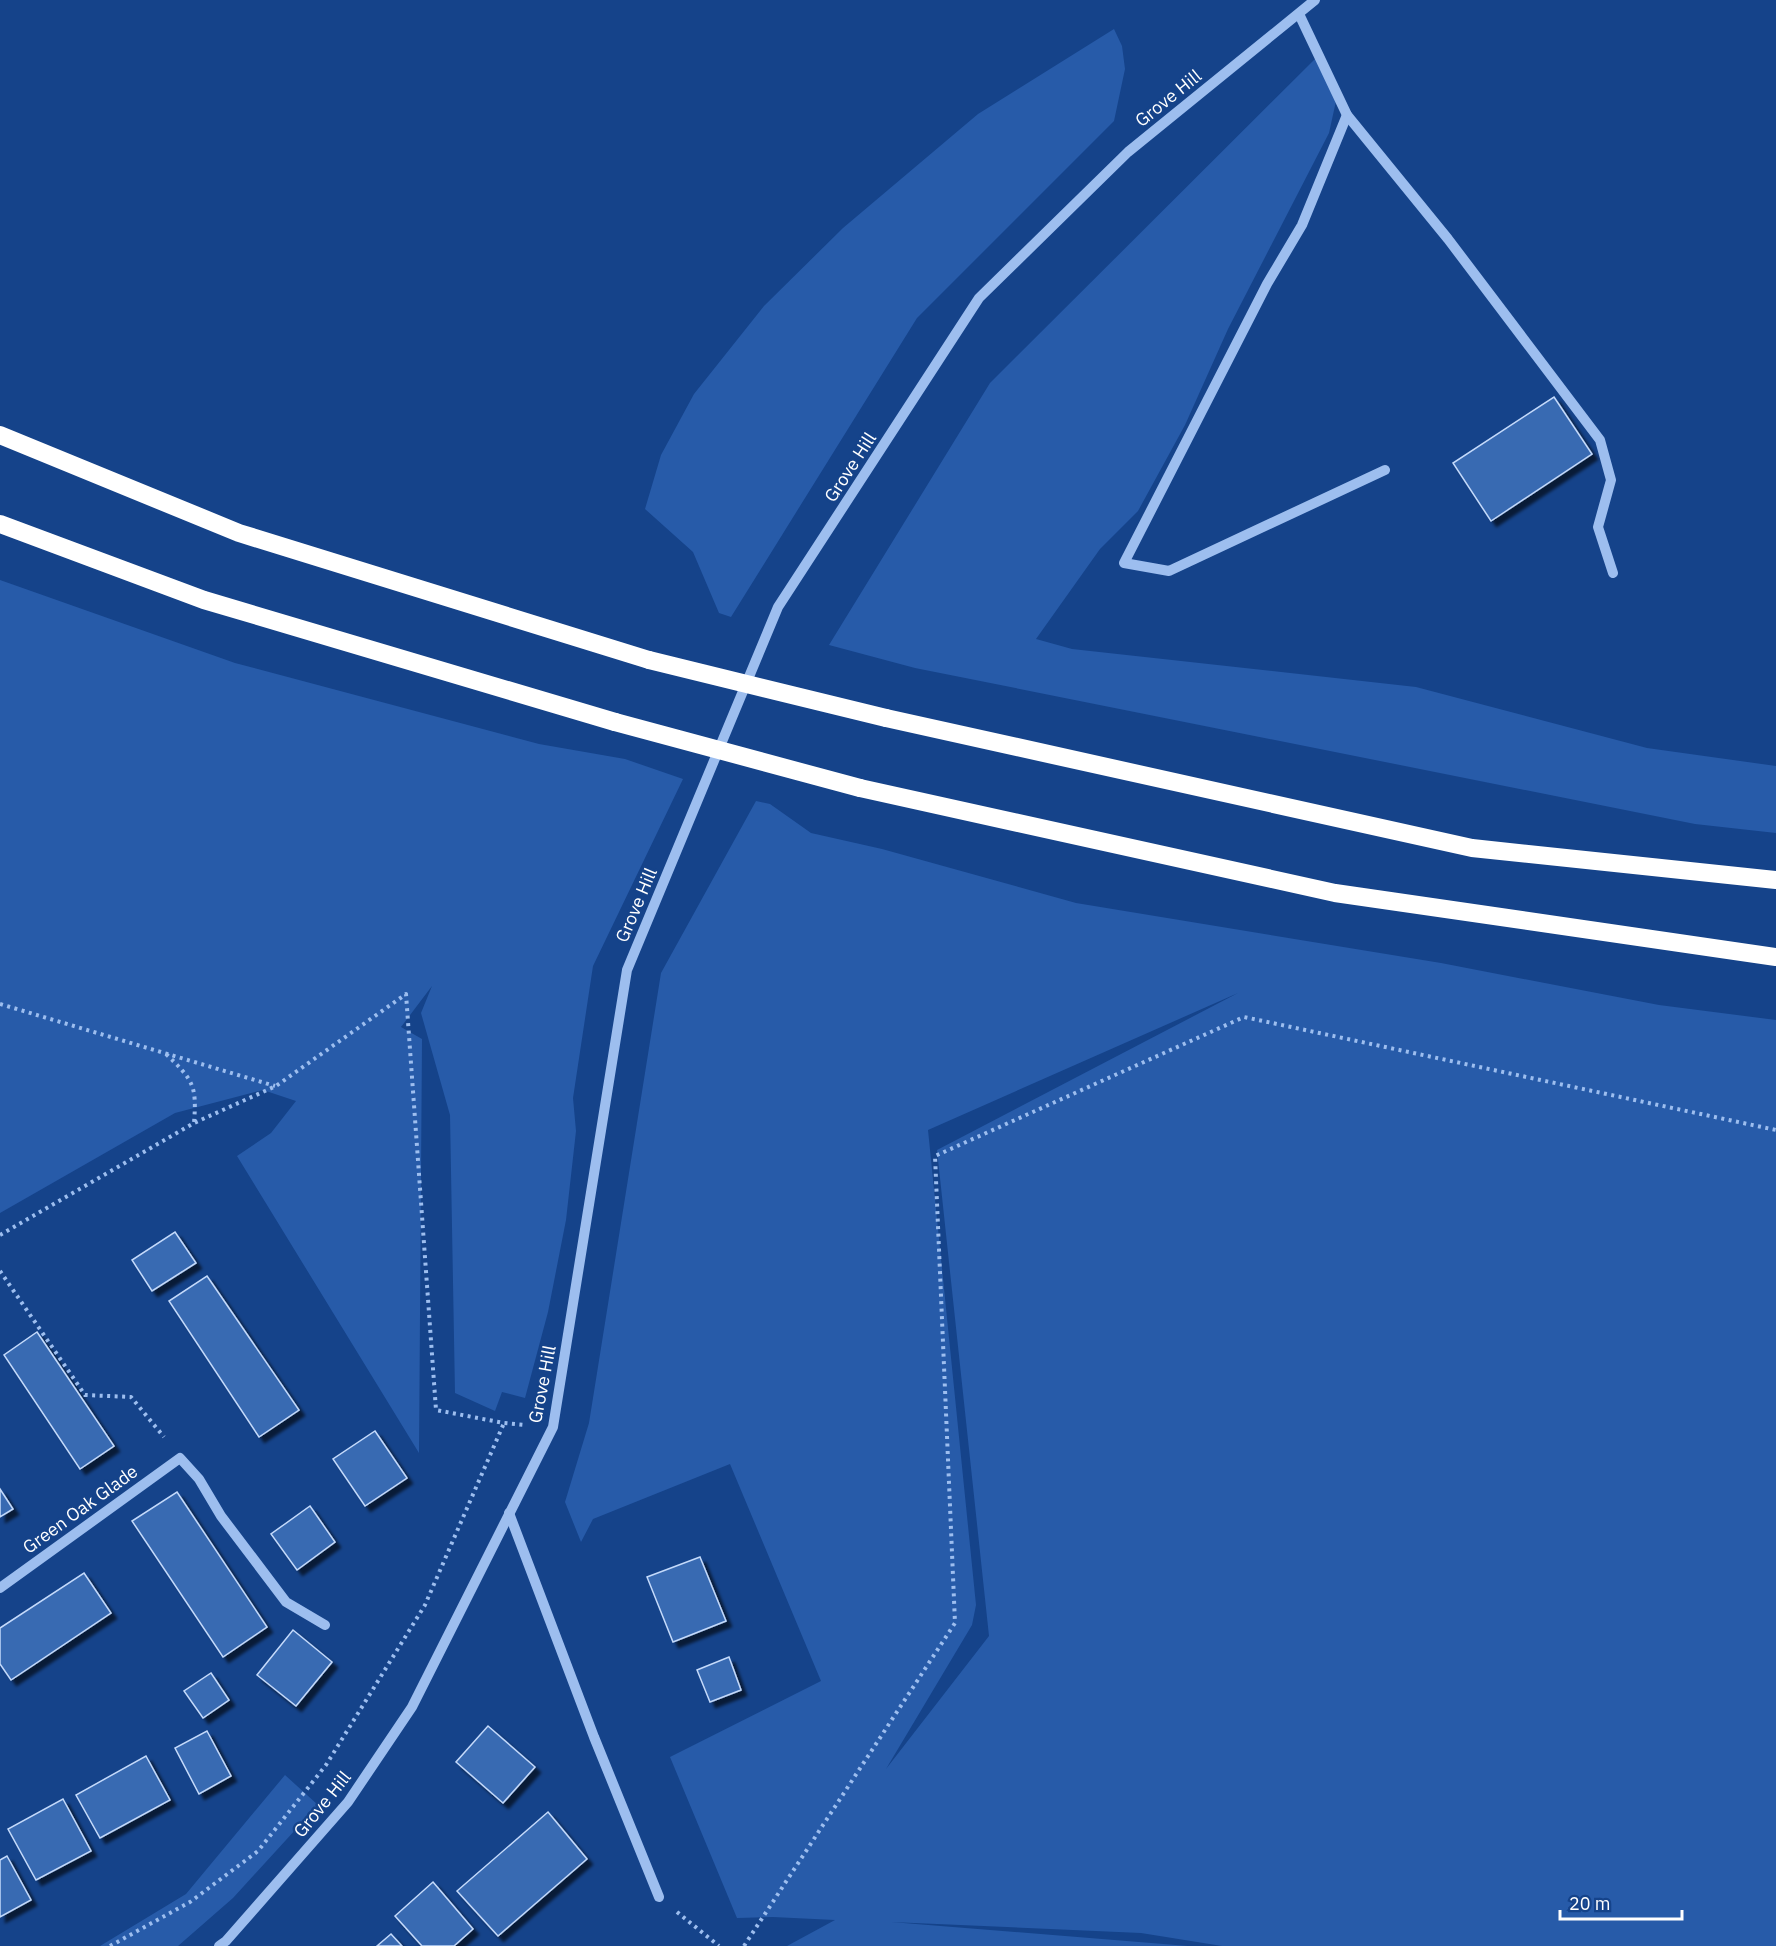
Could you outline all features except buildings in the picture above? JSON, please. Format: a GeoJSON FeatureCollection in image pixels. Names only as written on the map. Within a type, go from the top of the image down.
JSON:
{"type":"FeatureCollection","features":[{"type":"Feature","properties":{"kind":"highway"},"geometry":{"type":"LineString","coordinates":[[0,435],[239,533],[649,660],[886,718],[1472,848],[1776,880]]}},
{"type":"Feature","properties":{"kind":"highway"},"geometry":{"type":"LineString","coordinates":[[0,524],[204,600],[615,722],[860,788],[1335,893],[1776,957]]}},
{"type":"Feature","properties":{"kind":"street","name":"Grove Hill"},"geometry":{"type":"LineString","coordinates":[[225,1944],[348,1802],[412,1707],[553,1427],[627,970],[778,608],[979,298],[1128,152],[1315,0]]}},
{"type":"Feature","properties":{"kind":"street"},"geometry":{"type":"LineString","coordinates":[[1299,14],[1347,116],[1448,239],[1600,440],[1611,480],[1598,527],[1612,573]]}},
{"type":"Feature","properties":{"kind":"street"},"geometry":{"type":"LineString","coordinates":[[1347,116],[1302,225],[1267,284],[1124,563],[1169,571],[1385,470]]}},
{"type":"Feature","properties":{"kind":"street"},"geometry":{"type":"LineString","coordinates":[[180,1458],[199,1479],[221,1516],[286,1602],[325,1625]]}},
{"type":"Feature","properties":{"kind":"street","name":"Green Oak Glade"},"geometry":{"type":"LineString","coordinates":[[0,1588],[180,1458]]}},
{"type":"Feature","properties":{"kind":"street"},"geometry":{"type":"LineString","coordinates":[[509,1513],[594,1737],[659,1897]]}},
{"type":"Feature","properties":{"kind":"path"},"geometry":{"type":"LineString","coordinates":[[0,1235],[194,1123],[276,1086],[406,994],[436,1410],[504,1424],[553,1427]]}},
{"type":"Feature","properties":{"kind":"path"},"geometry":{"type":"LineString","coordinates":[[0,1004],[276,1086]]}},
{"type":"Feature","properties":{"kind":"path"},"geometry":{"type":"LineString","coordinates":[[744,1946],[955,1623],[935,1156],[1244,1017],[1776,1130]]}},
{"type":"Feature","properties":{"kind":"path"},"geometry":{"type":"LineString","coordinates":[[164,1052],[187,1074],[196,1099],[194,1123]]}},
{"type":"Feature","properties":{"kind":"path"},"geometry":{"type":"LineString","coordinates":[[0,1271],[85,1395],[131,1397],[180,1458]]}},
{"type":"Feature","properties":{"kind":"path"},"geometry":{"type":"LineString","coordinates":[[110,1946],[190,1902],[258,1851],[326,1766],[425,1605],[504,1424]]}},
{"type":"Feature","properties":{"kind":"path"},"geometry":{"type":"LineString","coordinates":[[659,1897],[719,1946]]}},
{"type":"Feature","properties":{"kind":"shaded area"},"geometry":{"type":"Polygon","coordinates":[[[1114,29],[1122,46],[1125,69],[1114,121],[917,318],[731,617],[719,613],[693,552],[645,509],[661,455],[694,394],[764,306],[843,228],[978,114],[1114,29]]]}},
{"type":"Feature","properties":{"kind":"shaded area"},"geometry":{"type":"Polygon","coordinates":[[[1318,56],[1338,92],[1329,133],[1228,329],[1185,425],[1138,511],[1100,549],[1036,639],[1072,649],[1416,687],[1647,748],[1776,766],[1776,833],[1695,824],[915,668],[829,645],[990,383],[1318,56]]]}},
{"type":"Feature","properties":{"kind":"shaded area"},"geometry":{"type":"Polygon","coordinates":[[[0,580],[235,663],[539,744],[625,759],[683,779],[593,966],[573,1098],[576,1131],[566,1220],[548,1312],[525,1398],[502,1392],[495,1411],[455,1393],[450,1115],[421,1013],[432,986],[401,1027],[422,1039],[419,1453],[237,1156],[271,1133],[296,1101],[263,1090],[175,1113],[0,1213],[0,580]]]}},
{"type":"Feature","properties":{"kind":"shaded area"},"geometry":{"type":"Polygon","coordinates":[[[756,801],[770,804],[811,833],[882,849],[1076,903],[1441,963],[1659,1005],[1776,1020],[1776,1946],[1222,1946],[1141,1933],[891,1922],[1188,1946],[787,1946],[835,1920],[737,1918],[670,1757],[821,1681],[730,1464],[593,1519],[581,1542],[565,1502],[589,1423],[661,973],[756,801]],[[1238,993],[928,1130],[976,1605],[972,1625],[886,1769],[989,1636],[937,1150],[1238,993]]]}},
{"type":"Feature","properties":{"kind":"shaded area"},"geometry":{"type":"Polygon","coordinates":[[[285,1775],[318,1805],[233,1898],[178,1946],[100,1946],[186,1894],[285,1775]]]}}]}
